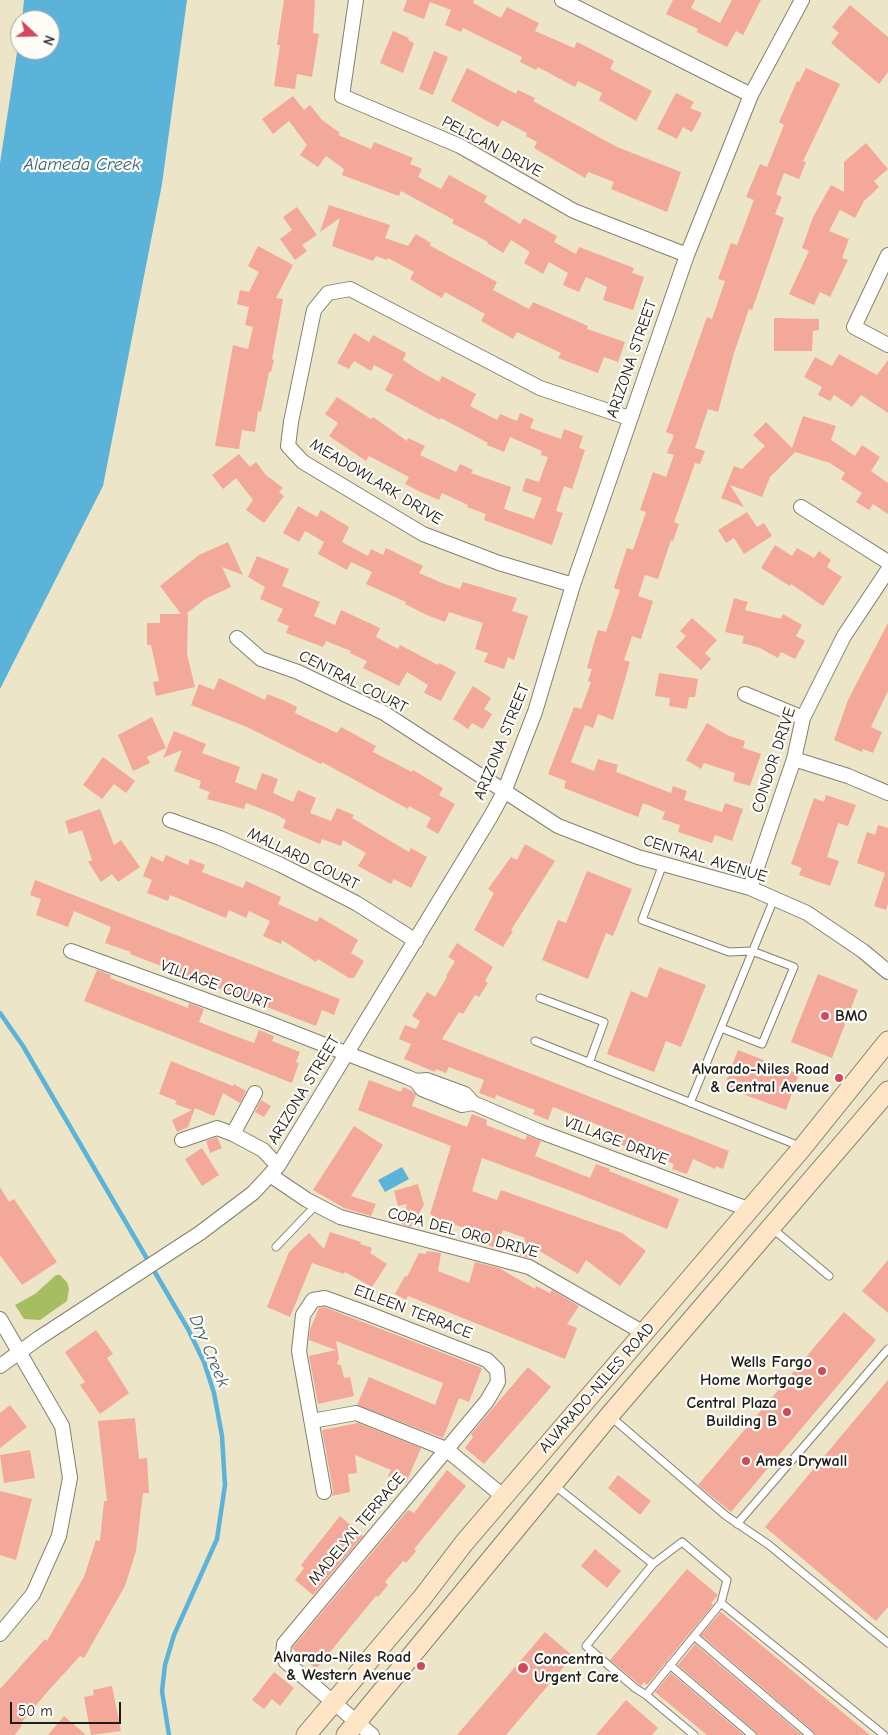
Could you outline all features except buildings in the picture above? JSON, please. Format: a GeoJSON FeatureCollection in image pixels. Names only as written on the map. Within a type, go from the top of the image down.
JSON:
{"type":"FeatureCollection","features":[{"type":"Feature","properties":{"kind":"main road","name":"ALVARADO-NILES ROAD"},"geometry":{"type":"LineString","coordinates":[[306,1735],[504,1497],[802,1148],[888,1041]]}},
{"type":"Feature","properties":{"kind":"main road","name":"ALVARADO-NILES ROAD"},"geometry":{"type":"LineString","coordinates":[[351,1729],[609,1416],[888,1091]]}},
{"type":"Feature","properties":{"kind":"street","name":"PELICAN DRIVE"},"geometry":{"type":"LineString","coordinates":[[356,0],[342,96],[460,146],[574,212],[687,255]]}},
{"type":"Feature","properties":{"kind":"street"},"geometry":{"type":"LineString","coordinates":[[562,0],[751,96]]}},
{"type":"Feature","properties":{"kind":"street","name":"ARIZONA STREET"},"geometry":{"type":"LineString","coordinates":[[0,1366],[39,1338],[178,1249],[253,1193],[274,1170],[416,941],[504,792],[535,712],[573,585],[629,418],[687,255],[751,96],[802,0]]}},
{"type":"Feature","properties":{"kind":"street"},"geometry":{"type":"LineString","coordinates":[[888,255],[854,327],[888,345]]}},
{"type":"Feature","properties":{"kind":"street","name":"MEADOWLARK DRIVE"},"geometry":{"type":"LineString","coordinates":[[573,585],[498,563],[422,534],[303,462],[288,446],[290,422],[314,310],[328,293],[350,290],[540,388],[629,418]]}},
{"type":"Feature","properties":{"kind":"street"},"geometry":{"type":"LineString","coordinates":[[801,507],[888,562]]}},
{"type":"Feature","properties":{"kind":"street","name":"CONDOR DRIVE"},"geometry":{"type":"LineString","coordinates":[[750,888],[794,759],[803,718],[844,636],[888,570]]}},
{"type":"Feature","properties":{"kind":"street","name":"CENTRAL COURT"},"geometry":{"type":"LineString","coordinates":[[237,638],[261,658],[298,672],[384,713],[504,792]]}},
{"type":"Feature","properties":{"kind":"street"},"geometry":{"type":"LineString","coordinates":[[745,694],[803,718]]}},
{"type":"Feature","properties":{"kind":"street"},"geometry":{"type":"LineString","coordinates":[[794,759],[848,776],[888,793]]}},
{"type":"Feature","properties":{"kind":"street","name":"CENTRAL AVENUE"},"geometry":{"type":"LineString","coordinates":[[504,792],[558,826],[638,857],[750,888],[774,899],[806,914],[863,951],[888,972]]}},
{"type":"Feature","properties":{"kind":"street","name":"MALLARD COURT"},"geometry":{"type":"LineString","coordinates":[[170,820],[220,838],[281,865],[356,903],[416,941]]}},
{"type":"Feature","properties":{"kind":"street","name":"VILLAGE COURT"},"geometry":{"type":"LineString","coordinates":[[71,951],[347,1054]]}},
{"type":"Feature","properties":{"kind":"street","name":"VILLAGE DRIVE"},"geometry":{"type":"LineString","coordinates":[[347,1054],[416,1080],[426,1080],[465,1094],[473,1103],[541,1132],[748,1209]]}},
{"type":"Feature","properties":{"kind":"street"},"geometry":{"type":"LineString","coordinates":[[233,1134],[255,1093]]}},
{"type":"Feature","properties":{"kind":"street","name":"COPA DEL ORO DRIVE"},"geometry":{"type":"LineString","coordinates":[[182,1140],[217,1128],[233,1134],[263,1150],[274,1170],[316,1205],[340,1218],[424,1238],[529,1267],[644,1333]]}},
{"type":"Feature","properties":{"kind":"street","name":"EILEEN TERRACE"},"geometry":{"type":"LineString","coordinates":[[312,1421],[299,1351],[299,1336],[306,1308],[313,1300],[325,1298],[370,1314],[487,1360],[497,1370]]}},
{"type":"Feature","properties":{"kind":"street"},"geometry":{"type":"LineString","coordinates":[[0,1319],[21,1352],[62,1426],[70,1478],[59,1536],[33,1594],[0,1634]]}},
{"type":"Feature","properties":{"kind":"street","name":"MADELYN TERRACE"},"geometry":{"type":"LineString","coordinates":[[372,1735],[351,1729],[333,1704],[286,1662],[283,1656],[284,1644],[487,1400],[498,1382],[497,1370]]}},
{"type":"Feature","properties":{"kind":"street"},"geometry":{"type":"LineString","coordinates":[[324,1492],[312,1421],[356,1413],[446,1449],[504,1497]]}},
{"type":"Feature","properties":{"kind":"lane"},"geometry":{"type":"LineString","coordinates":[[664,864],[642,920],[729,952],[752,951],[794,967],[762,1044],[721,1028]]}},
{"type":"Feature","properties":{"kind":"lane"},"geometry":{"type":"LineString","coordinates":[[690,1102],[774,899]]}},
{"type":"Feature","properties":{"kind":"lane"},"geometry":{"type":"LineString","coordinates":[[540,998],[604,1022],[589,1063]]}},
{"type":"Feature","properties":{"kind":"lane"},"geometry":{"type":"LineString","coordinates":[[535,1041],[802,1148]]}},
{"type":"Feature","properties":{"kind":"lane"},"geometry":{"type":"LineString","coordinates":[[276,1247],[316,1205]]}},
{"type":"Feature","properties":{"kind":"lane"},"geometry":{"type":"LineString","coordinates":[[770,1227],[829,1276]]}},
{"type":"Feature","properties":{"kind":"lane"},"geometry":{"type":"LineString","coordinates":[[737,1524],[888,1349]]}},
{"type":"Feature","properties":{"kind":"lane"},"geometry":{"type":"LineString","coordinates":[[609,1416],[737,1524],[769,1545],[888,1643]]}},
{"type":"Feature","properties":{"kind":"lane"},"geometry":{"type":"LineString","coordinates":[[553,1484],[653,1564]]}},
{"type":"Feature","properties":{"kind":"lane"},"geometry":{"type":"LineString","coordinates":[[646,1695],[721,1603],[727,1580],[682,1542],[653,1564],[586,1646],[634,1688],[646,1695],[694,1735]]}},
{"type":"Feature","properties":{"kind":"lane"},"geometry":{"type":"LineString","coordinates":[[721,1603],[884,1735]]}},
{"type":"Feature","properties":{"kind":"lane"},"geometry":{"type":"LineString","coordinates":[[694,1636],[810,1735]]}},
{"type":"Feature","properties":{"kind":"lane"},"geometry":{"type":"LineString","coordinates":[[670,1665],[752,1735]]}},
{"type":"Feature","properties":{"kind":"green space"},"geometry":{"type":"Polygon","coordinates":[[[56,1275],[60,1275],[67,1282],[69,1289],[67,1301],[40,1320],[24,1319],[15,1305],[35,1294],[56,1275]]]}},
{"type":"Feature","properties":{"kind":"water","name":"Alameda Creek"},"geometry":{"type":"Polygon","coordinates":[[[24,0],[187,0],[162,184],[103,486],[0,689],[0,163],[16,60],[60,60],[60,10],[23,10],[24,0]]]}},
{"type":"Feature","properties":{"kind":"water"},"geometry":{"type":"Polygon","coordinates":[[[402,1167],[409,1179],[385,1192],[378,1180],[402,1167]]]}},
{"type":"Feature","properties":{"kind":"waterway","name":"Dry Creek"},"geometry":{"type":"LineString","coordinates":[[0,1013],[23,1046],[188,1329],[204,1362],[214,1393],[222,1436],[225,1485],[217,1539],[174,1635],[165,1665],[162,1691],[169,1735]]}},
{"type":"Feature","properties":{"kind":"place","name":"BMO"},"geometry":{"type":"Point","coordinates":[825,1016]}},
{"type":"Feature","properties":{"kind":"place","name":"Alvarado-Niles Road & Central Avenue"},"geometry":{"type":"Point","coordinates":[839,1078]}},
{"type":"Feature","properties":{"kind":"place","name":"Wells Fargo Home Mortgage"},"geometry":{"type":"Point","coordinates":[822,1371]}},
{"type":"Feature","properties":{"kind":"place","name":"Central Plaza Building B"},"geometry":{"type":"Point","coordinates":[787,1412]}},
{"type":"Feature","properties":{"kind":"place","name":"Ames Drywall"},"geometry":{"type":"Point","coordinates":[746,1461]}},
{"type":"Feature","properties":{"kind":"place","name":"Alvarado-Niles Road & Western Avenue"},"geometry":{"type":"Point","coordinates":[421,1666]}},
{"type":"Feature","properties":{"kind":"place","name":"Concentra Urgent Care"},"geometry":{"type":"Point","coordinates":[523,1668]}}]}
